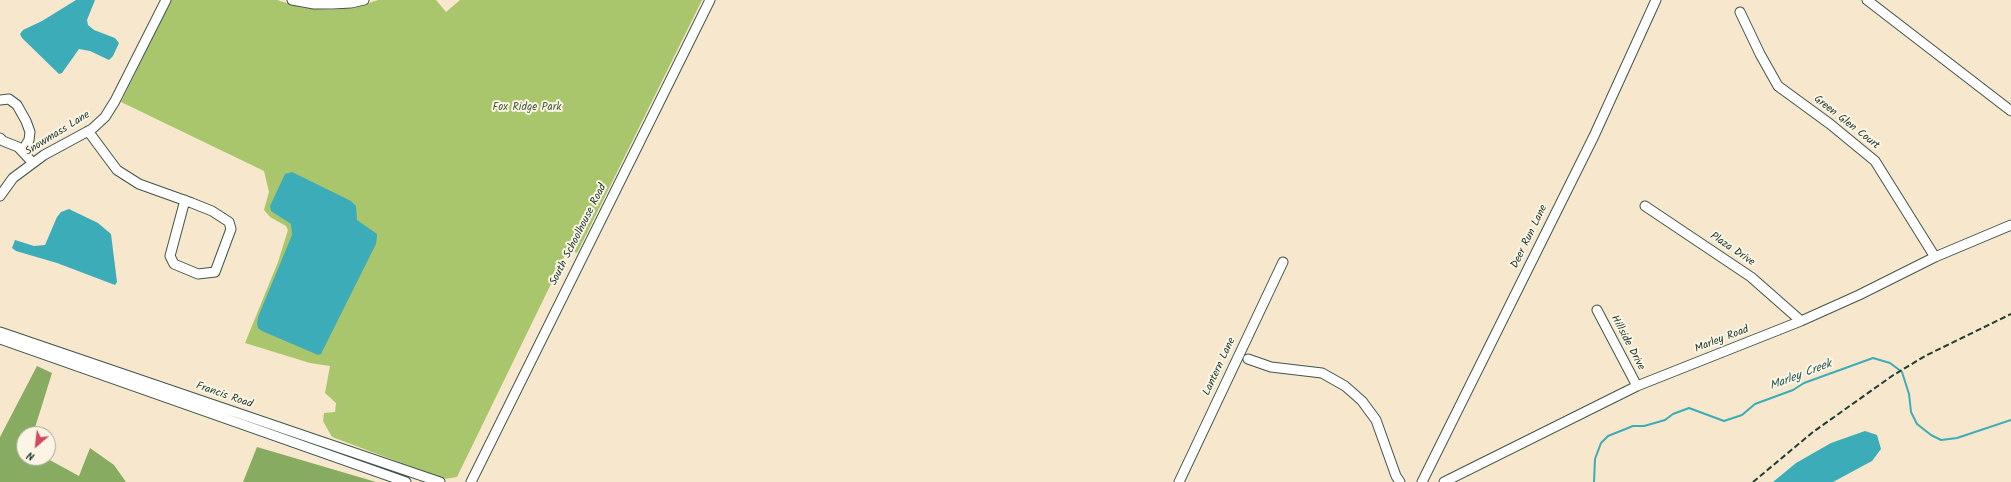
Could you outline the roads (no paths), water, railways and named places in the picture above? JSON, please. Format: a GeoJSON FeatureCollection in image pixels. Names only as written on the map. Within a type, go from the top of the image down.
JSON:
{"type":"FeatureCollection","features":[{"type":"Feature","properties":{"kind":"street","name":"Snowmass Lane"},"geometry":{"type":"LineString","coordinates":[[0,196],[13,178],[33,163],[88,131],[105,117],[115,101],[166,0]]}},
{"type":"Feature","properties":{"kind":"street"},"geometry":{"type":"LineString","coordinates":[[292,0],[350,4],[364,0]]}},
{"type":"Feature","properties":{"kind":"street","name":"South Schoolhouse Road"},"geometry":{"type":"LineString","coordinates":[[471,482],[710,0]]}},
{"type":"Feature","properties":{"kind":"street","name":"Deer Run Lane"},"geometry":{"type":"LineString","coordinates":[[1422,482],[1594,136],[1656,0]]}},
{"type":"Feature","properties":{"kind":"street"},"geometry":{"type":"LineString","coordinates":[[1867,0],[2011,111]]}},
{"type":"Feature","properties":{"kind":"street","name":"Green Glen Court"},"geometry":{"type":"LineString","coordinates":[[1740,12],[1760,54],[1778,86],[1830,124],[1875,161],[1935,257]]}},
{"type":"Feature","properties":{"kind":"street"},"geometry":{"type":"LineString","coordinates":[[0,100],[9,99],[17,104],[26,121],[30,132],[29,140],[22,151]]}},
{"type":"Feature","properties":{"kind":"street"},"geometry":{"type":"LineString","coordinates":[[88,131],[118,170],[139,184],[185,200],[212,211],[229,222],[231,229],[215,272],[198,274],[174,264],[170,256],[185,200]]}},
{"type":"Feature","properties":{"kind":"street"},"geometry":{"type":"LineString","coordinates":[[0,138],[3,141],[18,147],[33,163]]}},
{"type":"Feature","properties":{"kind":"street","name":"Plaza Drive"},"geometry":{"type":"LineString","coordinates":[[1645,206],[1751,277],[1801,321]]}},
{"type":"Feature","properties":{"kind":"street","name":"Marley Road"},"geometry":{"type":"LineString","coordinates":[[1444,482],[1637,386],[1801,321],[1935,257],[2011,224]]}},
{"type":"Feature","properties":{"kind":"street","name":"Lantern Lane"},"geometry":{"type":"LineString","coordinates":[[1179,482],[1283,262]]}},
{"type":"Feature","properties":{"kind":"street","name":"Hillside Drive"},"geometry":{"type":"LineString","coordinates":[[1597,310],[1637,386]]}},
{"type":"Feature","properties":{"kind":"street","name":"Francis Road"},"geometry":{"type":"LineString","coordinates":[[0,332],[440,482]]}},
{"type":"Feature","properties":{"kind":"street","name":"Francis Road"},"geometry":{"type":"LineString","coordinates":[[0,339],[406,482]]}},
{"type":"Feature","properties":{"kind":"street"},"geometry":{"type":"LineString","coordinates":[[1248,359],[1271,367],[1322,373],[1345,386],[1362,401],[1376,420],[1396,476],[1400,482]]}},
{"type":"Feature","properties":{"kind":"water"},"geometry":{"type":"Polygon","coordinates":[[[76,0],[95,0],[87,20],[88,25],[94,30],[115,38],[119,43],[113,56],[109,60],[90,51],[79,49],[62,73],[59,74],[22,38],[20,34],[23,30],[42,21],[76,0]]]}},
{"type":"Feature","properties":{"kind":"water"},"geometry":{"type":"Polygon","coordinates":[[[292,172],[351,201],[356,206],[357,220],[377,234],[376,244],[321,354],[318,355],[262,331],[258,328],[257,324],[258,317],[292,235],[291,224],[271,211],[270,206],[285,174],[292,172]]]}},
{"type":"Feature","properties":{"kind":"water"},"geometry":{"type":"Polygon","coordinates":[[[69,209],[98,223],[111,234],[117,282],[115,285],[57,263],[16,251],[12,248],[15,240],[34,246],[45,245],[57,217],[61,212],[69,209]]]}},
{"type":"Feature","properties":{"kind":"water"},"geometry":{"type":"Polygon","coordinates":[[[1865,431],[1877,435],[1881,449],[1872,461],[1833,482],[1773,482],[1796,463],[1831,443],[1865,431]]]}},
{"type":"Feature","properties":{"kind":"waterway","name":"Marley Creek"},"geometry":{"type":"LineString","coordinates":[[1594,482],[1595,459],[1601,443],[1608,436],[1633,426],[1644,426],[1665,420],[1673,414],[1689,408],[1724,421],[1742,415],[1755,404],[1793,390],[1804,383],[1873,358],[1890,363],[1902,372],[1909,394],[1911,412],[1917,424],[1931,435],[1941,440],[1957,438],[2011,420]]}},
{"type":"Feature","properties":{"kind":"railway"},"geometry":{"type":"LineString","coordinates":[[1753,482],[1813,432],[1892,376],[1925,356],[2011,314]]}},
{"type":"Feature","properties":{"kind":"park label","name":"Fox Ridge Park"},"geometry":{"type":"Point","coordinates":[527,108]}}]}
